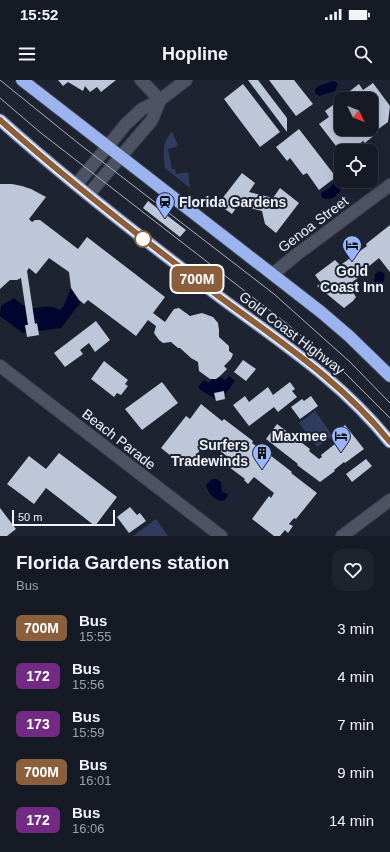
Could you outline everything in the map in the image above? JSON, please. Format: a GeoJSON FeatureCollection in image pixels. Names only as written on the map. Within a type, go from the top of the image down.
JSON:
{"type":"FeatureCollection","features":[{"type":"Feature","properties":{"kind":"highway"},"geometry":{"type":"LineString","coordinates":[[22,80],[273,274],[349,336],[390,376]]}},
{"type":"Feature","properties":{"kind":"highway","name":"Gold Coast Highway"},"geometry":{"type":"LineString","coordinates":[[0,120],[48,163],[88,195],[165,255],[314,366],[353,401],[390,442]]}},
{"type":"Feature","properties":{"kind":"street"},"geometry":{"type":"LineString","coordinates":[[141,80],[160,100]]}},
{"type":"Feature","properties":{"kind":"street"},"geometry":{"type":"LineString","coordinates":[[76,185],[126,124],[142,109],[160,100],[186,80]]}},
{"type":"Feature","properties":{"kind":"street"},"geometry":{"type":"LineString","coordinates":[[88,195],[152,120],[160,100]]}},
{"type":"Feature","properties":{"kind":"street","name":"Genoa Street"},"geometry":{"type":"LineString","coordinates":[[273,274],[390,185]]}},
{"type":"Feature","properties":{"kind":"street","name":"Beach Parade"},"geometry":{"type":"LineString","coordinates":[[0,366],[220,536]]}},
{"type":"Feature","properties":{"kind":"street"},"geometry":{"type":"LineString","coordinates":[[342,536],[390,500]]}},
{"type":"Feature","properties":{"kind":"shaded area"},"geometry":{"type":"Polygon","coordinates":[[[332,81],[338,84],[335,91],[319,96],[315,93],[316,88],[332,81]]]}},
{"type":"Feature","properties":{"kind":"shaded area"},"geometry":{"type":"Polygon","coordinates":[[[172,132],[178,145],[168,149],[172,169],[175,169],[176,174],[188,172],[190,188],[165,168],[165,144],[166,139],[172,132]]]}},
{"type":"Feature","properties":{"kind":"shaded area"},"geometry":{"type":"Polygon","coordinates":[[[334,182],[334,188],[341,188],[339,193],[333,198],[323,198],[321,196],[322,192],[330,188],[334,182]]]}},
{"type":"Feature","properties":{"kind":"shaded area"},"geometry":{"type":"Polygon","coordinates":[[[379,271],[384,273],[384,282],[378,290],[373,293],[370,291],[370,288],[374,283],[375,274],[379,271]]]}},
{"type":"Feature","properties":{"kind":"shaded area"},"geometry":{"type":"Polygon","coordinates":[[[71,288],[81,302],[61,328],[38,331],[37,323],[35,324],[27,319],[28,325],[25,326],[26,332],[23,333],[0,316],[1,306],[14,298],[31,308],[52,307],[60,310],[64,305],[71,288]]]}},
{"type":"Feature","properties":{"kind":"shaded area"},"geometry":{"type":"Polygon","coordinates":[[[229,376],[235,381],[223,397],[217,400],[198,387],[204,380],[209,383],[212,379],[220,377],[226,380],[229,376]]]}},
{"type":"Feature","properties":{"kind":"shaded area"},"geometry":{"type":"Polygon","coordinates":[[[315,411],[333,436],[317,447],[299,423],[315,411]]]}},
{"type":"Feature","properties":{"kind":"shaded area"},"geometry":{"type":"Polygon","coordinates":[[[212,479],[217,479],[221,482],[222,492],[228,494],[226,499],[223,501],[220,501],[212,496],[207,489],[206,485],[212,479]]]}},
{"type":"Feature","properties":{"kind":"shaded area"},"geometry":{"type":"Polygon","coordinates":[[[156,519],[168,536],[133,536],[156,519]]]}},
{"type":"Feature","properties":{"kind":"building"},"geometry":{"type":"Polygon","coordinates":[[[58,80],[116,80],[101,92],[97,87],[90,92],[85,86],[83,91],[68,82],[63,86],[58,80]]]}},
{"type":"Feature","properties":{"kind":"building"},"geometry":{"type":"Polygon","coordinates":[[[248,80],[258,80],[287,118],[287,132],[248,80]]]}},
{"type":"Feature","properties":{"kind":"building"},"geometry":{"type":"Polygon","coordinates":[[[269,80],[294,80],[313,104],[296,116],[269,80]]]}},
{"type":"Feature","properties":{"kind":"building"},"geometry":{"type":"Polygon","coordinates":[[[373,83],[390,106],[388,122],[378,129],[378,92],[349,92],[359,84],[363,90],[373,83]]]}},
{"type":"Feature","properties":{"kind":"building"},"geometry":{"type":"Polygon","coordinates":[[[243,84],[280,132],[260,147],[224,99],[243,84]]]}},
{"type":"Feature","properties":{"kind":"building"},"geometry":{"type":"Polygon","coordinates":[[[334,104],[334,136],[373,136],[365,143],[363,141],[359,144],[334,144],[319,124],[329,117],[325,111],[334,104]]]}},
{"type":"Feature","properties":{"kind":"building"},"geometry":{"type":"Polygon","coordinates":[[[299,129],[334,174],[334,179],[319,190],[307,173],[303,175],[290,158],[287,161],[276,147],[299,129]]]}},
{"type":"Feature","properties":{"kind":"building"},"geometry":{"type":"Polygon","coordinates":[[[242,173],[255,183],[249,192],[273,198],[280,188],[299,203],[276,233],[265,224],[262,211],[238,205],[232,214],[218,204],[242,173]]]}},
{"type":"Feature","properties":{"kind":"building"},"geometry":{"type":"Polygon","coordinates":[[[0,184],[22,186],[46,197],[29,219],[32,222],[35,220],[40,220],[78,249],[87,237],[165,297],[153,313],[165,322],[174,309],[179,308],[190,316],[202,313],[213,317],[218,323],[219,337],[229,346],[229,351],[233,354],[231,359],[224,366],[227,369],[216,379],[210,379],[199,371],[198,362],[180,348],[171,342],[163,343],[159,340],[154,333],[156,326],[148,320],[136,336],[88,300],[84,304],[79,300],[71,288],[69,272],[49,258],[36,274],[29,268],[27,271],[35,324],[37,323],[39,335],[27,337],[25,325],[28,325],[21,278],[17,280],[10,280],[0,289],[0,184]]]}},
{"type":"Feature","properties":{"kind":"building"},"geometry":{"type":"Polygon","coordinates":[[[148,201],[186,230],[180,237],[143,208],[148,201]]]}},
{"type":"Feature","properties":{"kind":"building","name":"Gold Coast Inn"},"geometry":{"type":"Polygon","coordinates":[[[390,225],[390,272],[379,258],[368,267],[369,270],[348,285],[356,297],[344,308],[317,286],[321,283],[315,275],[335,260],[342,267],[342,264],[367,246],[366,244],[390,225]]]}},
{"type":"Feature","properties":{"kind":"building"},"geometry":{"type":"Polygon","coordinates":[[[96,321],[110,340],[95,352],[89,343],[80,350],[83,354],[65,367],[54,353],[96,321]]]}},
{"type":"Feature","properties":{"kind":"building"},"geometry":{"type":"Polygon","coordinates":[[[243,360],[256,369],[246,381],[234,372],[243,360]]]}},
{"type":"Feature","properties":{"kind":"building"},"geometry":{"type":"Polygon","coordinates":[[[104,361],[128,380],[125,384],[128,386],[121,395],[117,393],[114,397],[91,379],[104,361]]]}},
{"type":"Feature","properties":{"kind":"building"},"geometry":{"type":"Polygon","coordinates":[[[162,382],[178,403],[142,430],[125,409],[162,382]]]}},
{"type":"Feature","properties":{"kind":"building"},"geometry":{"type":"Polygon","coordinates":[[[290,382],[295,389],[292,391],[297,397],[278,412],[274,407],[249,426],[233,405],[245,396],[249,402],[268,387],[273,395],[290,382]]]}},
{"type":"Feature","properties":{"kind":"building"},"geometry":{"type":"Polygon","coordinates":[[[224,391],[225,399],[216,401],[214,393],[224,391]]]}},
{"type":"Feature","properties":{"kind":"building"},"geometry":{"type":"Polygon","coordinates":[[[311,396],[318,406],[300,419],[291,407],[302,399],[304,401],[311,396]]]}},
{"type":"Feature","properties":{"kind":"building","name":"Surfers Tradewinds"},"geometry":{"type":"Polygon","coordinates":[[[201,404],[222,421],[224,419],[253,441],[252,443],[292,472],[291,473],[317,493],[296,519],[294,518],[289,524],[293,526],[288,533],[285,530],[280,536],[274,536],[252,519],[269,496],[271,498],[274,493],[254,477],[248,484],[244,480],[245,479],[223,464],[228,457],[207,441],[197,454],[199,455],[194,460],[193,459],[186,468],[161,448],[186,416],[190,419],[201,404]]]}},
{"type":"Feature","properties":{"kind":"building","name":"Maxmee"},"geometry":{"type":"Polygon","coordinates":[[[277,424],[310,449],[309,451],[319,459],[322,457],[321,455],[335,444],[336,446],[342,442],[335,433],[345,425],[364,449],[345,463],[344,462],[320,482],[266,439],[277,424]]]}},
{"type":"Feature","properties":{"kind":"building"},"geometry":{"type":"Polygon","coordinates":[[[59,453],[117,497],[95,526],[46,488],[34,504],[7,484],[29,456],[46,469],[59,453]]]}},
{"type":"Feature","properties":{"kind":"building"},"geometry":{"type":"Polygon","coordinates":[[[366,459],[372,466],[352,482],[346,474],[366,459]]]}},
{"type":"Feature","properties":{"kind":"building"},"geometry":{"type":"Polygon","coordinates":[[[130,507],[137,515],[140,513],[146,521],[129,533],[117,517],[130,507]]]}},
{"type":"Feature","properties":{"kind":"building"},"geometry":{"type":"Polygon","coordinates":[[[0,508],[16,529],[7,536],[0,536],[0,508]]]}},
{"type":"Feature","properties":{"kind":"tram line"},"geometry":{"type":"LineString","coordinates":[[0,80],[78,143],[274,294],[350,362],[390,403]]}},
{"type":"Feature","properties":{"kind":"tram line"},"geometry":{"type":"LineString","coordinates":[[0,98],[41,133],[286,323],[343,371],[390,418]]}},
{"type":"Feature","properties":{"kind":"bus line","name":"700M"},"geometry":{"type":"LineString","coordinates":[[0,120],[48,163],[103,207],[212,291],[308,362],[353,401],[390,442]]}},
{"type":"Feature","properties":{"kind":"place","name":"Florida Gardens"},"geometry":{"type":"Point","coordinates":[165,219]}},
{"type":"Feature","properties":{"kind":"place","name":"Gold Coast Inn"},"geometry":{"type":"Point","coordinates":[352,262]}},
{"type":"Feature","properties":{"kind":"place","name":"Maxmee"},"geometry":{"type":"Point","coordinates":[341,453]}},
{"type":"Feature","properties":{"kind":"place","name":"Surfers Tradewinds"},"geometry":{"type":"Point","coordinates":[262,470]}}]}
